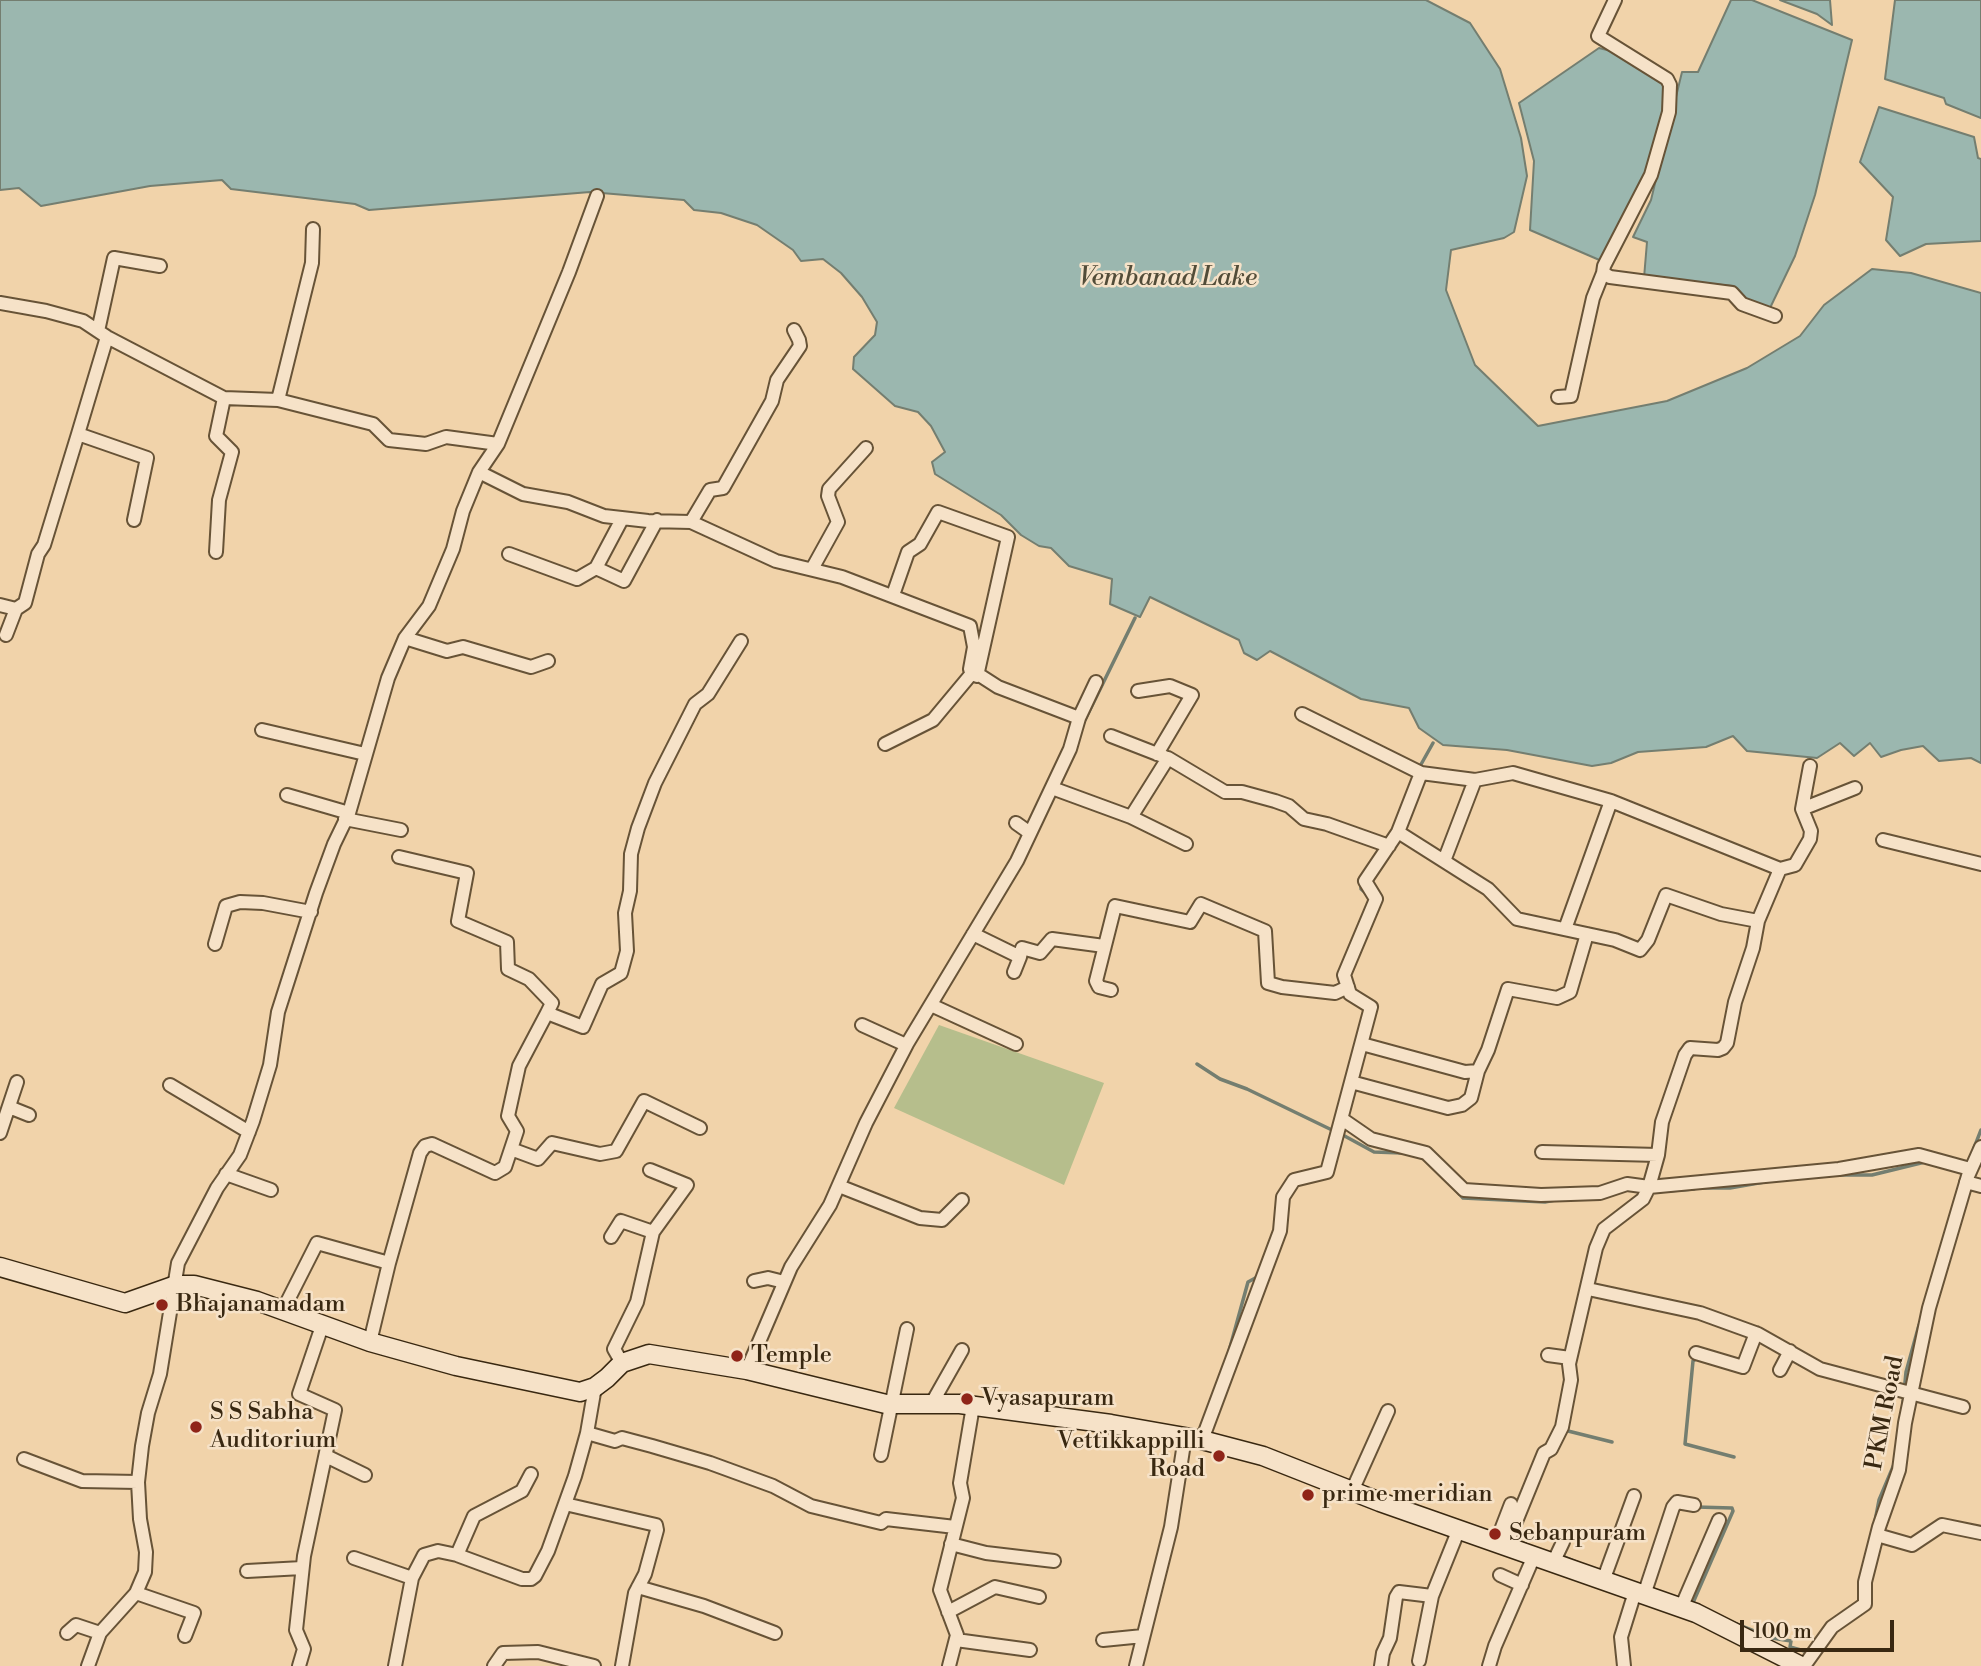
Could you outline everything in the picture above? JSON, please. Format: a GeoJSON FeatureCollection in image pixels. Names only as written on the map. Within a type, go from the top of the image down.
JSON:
{"type":"FeatureCollection","features":[{"type":"Feature","properties":{"kind":"main road"},"geometry":{"type":"LineString","coordinates":[[0,1267],[125,1303],[176,1285],[194,1285],[284,1310],[370,1342],[456,1366],[580,1392],[594,1387],[622,1363],[649,1354],[747,1370],[886,1404],[892,1402],[973,1406],[1111,1424],[1194,1439],[1263,1456],[1352,1491],[1681,1608],[1803,1666]]}},
{"type":"Feature","properties":{"kind":"street"},"geometry":{"type":"LineString","coordinates":[[1558,397],[1571,396],[1593,298],[1604,266],[1651,175],[1669,112],[1670,85],[1667,79],[1598,36],[1615,0]]}},
{"type":"Feature","properties":{"kind":"street"},"geometry":{"type":"LineString","coordinates":[[88,1666],[100,1633],[136,1593],[145,1572],[146,1552],[140,1519],[138,1482],[146,1424],[160,1374],[178,1262],[226,1174],[240,1155],[270,1065],[278,1012],[310,912],[347,816],[388,678],[405,638],[429,606],[453,549],[463,511],[479,472],[498,443],[569,272],[597,196]]}},
{"type":"Feature","properties":{"kind":"street"},"geometry":{"type":"LineString","coordinates":[[278,400],[312,263],[313,229]]}},
{"type":"Feature","properties":{"kind":"street"},"geometry":{"type":"LineString","coordinates":[[6,635],[16,609],[25,603],[34,566],[44,545],[49,505],[78,434],[103,334],[114,258],[160,266]]}},
{"type":"Feature","properties":{"kind":"street"},"geometry":{"type":"LineString","coordinates":[[1603,273],[1610,277],[1732,293],[1742,304],[1774,316]]}},
{"type":"Feature","properties":{"kind":"street"},"geometry":{"type":"LineString","coordinates":[[0,303],[83,321],[225,398],[278,400],[373,424],[389,440],[426,444],[446,437],[498,443]]}},
{"type":"Feature","properties":{"kind":"street"},"geometry":{"type":"LineString","coordinates":[[691,522],[710,490],[723,488],[772,401],[778,380],[800,346],[794,330]]}},
{"type":"Feature","properties":{"kind":"street"},"geometry":{"type":"LineString","coordinates":[[216,552],[219,500],[232,452],[216,436],[225,398]]}},
{"type":"Feature","properties":{"kind":"street"},"geometry":{"type":"LineString","coordinates":[[78,434],[147,458],[134,520]]}},
{"type":"Feature","properties":{"kind":"street"},"geometry":{"type":"LineString","coordinates":[[812,569],[838,522],[828,496],[830,489],[866,448]]}},
{"type":"Feature","properties":{"kind":"street"},"geometry":{"type":"LineString","coordinates":[[479,472],[523,494],[568,502],[604,516],[691,522],[776,561],[812,569],[893,595],[970,626],[974,647],[970,669],[975,674],[998,687],[1079,718]]}},
{"type":"Feature","properties":{"kind":"street"},"geometry":{"type":"LineString","coordinates":[[885,744],[933,720],[975,674],[1007,537],[939,512],[920,544],[908,552],[893,595]]}},
{"type":"Feature","properties":{"kind":"street"},"geometry":{"type":"LineString","coordinates":[[509,554],[577,579],[596,568],[622,519]]}},
{"type":"Feature","properties":{"kind":"street"},"geometry":{"type":"LineString","coordinates":[[596,568],[624,581],[657,520]]}},
{"type":"Feature","properties":{"kind":"street"},"geometry":{"type":"LineString","coordinates":[[0,605],[16,609]]}},
{"type":"Feature","properties":{"kind":"street"},"geometry":{"type":"LineString","coordinates":[[405,638],[447,651],[463,647],[531,667],[548,661]]}},
{"type":"Feature","properties":{"kind":"street"},"geometry":{"type":"LineString","coordinates":[[547,1013],[583,1027],[602,984],[621,973],[627,951],[625,913],[630,891],[631,854],[638,828],[655,783],[695,704],[708,694],[741,641]]}},
{"type":"Feature","properties":{"kind":"street"},"geometry":{"type":"LineString","coordinates":[[747,1370],[785,1282],[830,1205],[866,1123],[906,1045],[1017,861],[1070,749],[1079,718],[1096,682]]}},
{"type":"Feature","properties":{"kind":"street"},"geometry":{"type":"LineString","coordinates":[[1131,817],[1192,695],[1170,686],[1138,691]]}},
{"type":"Feature","properties":{"kind":"street"},"geometry":{"type":"LineString","coordinates":[[1302,714],[1421,773],[1475,780],[1513,772],[1611,801],[1780,869],[1795,865],[1810,839],[1811,831],[1802,808],[1810,766]]}},
{"type":"Feature","properties":{"kind":"street"},"geometry":{"type":"LineString","coordinates":[[262,730],[365,754]]}},
{"type":"Feature","properties":{"kind":"street"},"geometry":{"type":"LineString","coordinates":[[1111,736],[1163,756],[1225,792],[1242,792],[1289,806],[1304,819],[1327,824],[1389,846]]}},
{"type":"Feature","properties":{"kind":"street"},"geometry":{"type":"LineString","coordinates":[[1136,1666],[1165,1551],[1180,1477],[1280,1231],[1283,1197],[1294,1180],[1327,1172],[1371,1007],[1350,994],[1344,975],[1376,899],[1364,881],[1398,832],[1421,773]]}},
{"type":"Feature","properties":{"kind":"street"},"geometry":{"type":"LineString","coordinates":[[1444,861],[1475,780]]}},
{"type":"Feature","properties":{"kind":"street"},"geometry":{"type":"LineString","coordinates":[[1052,788],[1131,817],[1186,844]]}},
{"type":"Feature","properties":{"kind":"street"},"geometry":{"type":"LineString","coordinates":[[1802,808],[1855,788]]}},
{"type":"Feature","properties":{"kind":"street"},"geometry":{"type":"LineString","coordinates":[[287,795],[347,816],[401,830]]}},
{"type":"Feature","properties":{"kind":"street"},"geometry":{"type":"LineString","coordinates":[[1565,929],[1611,801]]}},
{"type":"Feature","properties":{"kind":"street"},"geometry":{"type":"LineString","coordinates":[[1016,823],[1030,833]]}},
{"type":"Feature","properties":{"kind":"street"},"geometry":{"type":"LineString","coordinates":[[1398,832],[1488,889],[1517,919],[1615,940],[1640,950],[1648,940],[1666,895],[1721,914],[1758,921]]}},
{"type":"Feature","properties":{"kind":"street"},"geometry":{"type":"LineString","coordinates":[[1883,840],[1981,864]]}},
{"type":"Feature","properties":{"kind":"street"},"geometry":{"type":"LineString","coordinates":[[370,1342],[420,1153],[425,1146],[432,1144],[495,1173],[505,1167],[517,1132],[508,1116],[519,1066],[552,1003],[529,979],[509,969],[507,943],[458,920],[467,873],[399,857]]}},
{"type":"Feature","properties":{"kind":"street"},"geometry":{"type":"LineString","coordinates":[[1501,1545],[1544,1453],[1551,1449],[1562,1427],[1571,1380],[1570,1358],[1596,1248],[1604,1229],[1643,1199],[1649,1187],[1658,1155],[1662,1122],[1685,1055],[1690,1048],[1718,1050],[1727,1043],[1735,1002],[1754,948],[1758,921],[1780,869]]}},
{"type":"Feature","properties":{"kind":"street"},"geometry":{"type":"LineString","coordinates":[[215,944],[226,905],[240,902],[264,903],[310,912]]}},
{"type":"Feature","properties":{"kind":"street"},"geometry":{"type":"LineString","coordinates":[[1111,990],[1099,987],[1096,981],[1115,906],[1191,922],[1200,904],[1265,931],[1268,983],[1282,988],[1335,993],[1348,987]]}},
{"type":"Feature","properties":{"kind":"street"},"geometry":{"type":"LineString","coordinates":[[974,934],[1020,957]]}},
{"type":"Feature","properties":{"kind":"street"},"geometry":{"type":"LineString","coordinates":[[1351,1082],[1448,1108],[1462,1105],[1471,1098],[1508,989],[1557,998],[1570,992],[1587,934]]}},
{"type":"Feature","properties":{"kind":"street"},"geometry":{"type":"LineString","coordinates":[[1014,972],[1022,948],[1041,953],[1052,939],[1104,946]]}},
{"type":"Feature","properties":{"kind":"street"},"geometry":{"type":"LineString","coordinates":[[931,1005],[1016,1044]]}},
{"type":"Feature","properties":{"kind":"street"},"geometry":{"type":"LineString","coordinates":[[862,1025],[906,1045]]}},
{"type":"Feature","properties":{"kind":"street"},"geometry":{"type":"LineString","coordinates":[[1362,1044],[1465,1072],[1478,1071]]}},
{"type":"Feature","properties":{"kind":"street"},"geometry":{"type":"LineString","coordinates":[[0,1133],[17,1082]]}},
{"type":"Feature","properties":{"kind":"street"},"geometry":{"type":"LineString","coordinates":[[170,1085],[249,1132]]}},
{"type":"Feature","properties":{"kind":"street"},"geometry":{"type":"LineString","coordinates":[[511,1149],[538,1159],[552,1143],[600,1154],[616,1151],[644,1101],[700,1128]]}},
{"type":"Feature","properties":{"kind":"street"},"geometry":{"type":"LineString","coordinates":[[9,1107],[29,1115]]}},
{"type":"Feature","properties":{"kind":"street"},"geometry":{"type":"LineString","coordinates":[[1342,1119],[1371,1139],[1426,1153],[1464,1190],[1541,1195],[1600,1193],[1627,1184],[1649,1187],[1839,1169],[1919,1155],[1968,1175],[1981,1186]]}},
{"type":"Feature","properties":{"kind":"street","name":"PKM Road"},"geometry":{"type":"LineString","coordinates":[[1803,1666],[1832,1627],[1865,1604],[1865,1582],[1877,1535],[1899,1470],[1911,1393],[1929,1308],[1968,1175],[1981,1147]]}},
{"type":"Feature","properties":{"kind":"street"},"geometry":{"type":"LineString","coordinates":[[1542,1152],[1658,1155]]}},
{"type":"Feature","properties":{"kind":"street"},"geometry":{"type":"LineString","coordinates":[[622,1363],[614,1349],[637,1302],[653,1232],[687,1185],[650,1170]]}},
{"type":"Feature","properties":{"kind":"street"},"geometry":{"type":"LineString","coordinates":[[226,1174],[271,1190]]}},
{"type":"Feature","properties":{"kind":"street"},"geometry":{"type":"LineString","coordinates":[[839,1186],[920,1218],[943,1220],[962,1200]]}},
{"type":"Feature","properties":{"kind":"street"},"geometry":{"type":"LineString","coordinates":[[611,1237],[621,1221],[653,1232]]}},
{"type":"Feature","properties":{"kind":"street"},"geometry":{"type":"LineString","coordinates":[[284,1310],[317,1243],[389,1263]]}},
{"type":"Feature","properties":{"kind":"street"},"geometry":{"type":"LineString","coordinates":[[754,1281],[768,1278],[785,1282]]}},
{"type":"Feature","properties":{"kind":"street"},"geometry":{"type":"LineString","coordinates":[[1588,1289],[1700,1313],[1756,1333],[1820,1369],[1963,1407]]}},
{"type":"Feature","properties":{"kind":"street"},"geometry":{"type":"LineString","coordinates":[[299,1666],[304,1649],[296,1630],[302,1568],[335,1410],[299,1394],[322,1326]]}},
{"type":"Feature","properties":{"kind":"street"},"geometry":{"type":"LineString","coordinates":[[881,1455],[907,1329]]}},
{"type":"Feature","properties":{"kind":"street"},"geometry":{"type":"LineString","coordinates":[[1696,1353],[1743,1367],[1756,1333]]}},
{"type":"Feature","properties":{"kind":"street"},"geometry":{"type":"LineString","coordinates":[[932,1403],[962,1350]]}},
{"type":"Feature","properties":{"kind":"street"},"geometry":{"type":"LineString","coordinates":[[1780,1370],[1790,1352]]}},
{"type":"Feature","properties":{"kind":"street"},"geometry":{"type":"LineString","coordinates":[[1548,1355],[1570,1358]]}},
{"type":"Feature","properties":{"kind":"street"},"geometry":{"type":"LineString","coordinates":[[395,1666],[412,1578],[424,1555],[438,1551],[457,1555],[522,1579],[531,1579],[538,1572],[565,1504],[587,1433],[594,1387]]}},
{"type":"Feature","properties":{"kind":"street"},"geometry":{"type":"LineString","coordinates":[[949,1666],[957,1635],[940,1590],[963,1498],[960,1483],[973,1406]]}},
{"type":"Feature","properties":{"kind":"street"},"geometry":{"type":"LineString","coordinates":[[1352,1491],[1388,1411]]}},
{"type":"Feature","properties":{"kind":"street"},"geometry":{"type":"LineString","coordinates":[[587,1433],[615,1441],[622,1438],[710,1463],[773,1486],[811,1506],[881,1522],[886,1519],[955,1527]]}},
{"type":"Feature","properties":{"kind":"street"},"geometry":{"type":"LineString","coordinates":[[326,1456],[365,1475]]}},
{"type":"Feature","properties":{"kind":"street"},"geometry":{"type":"LineString","coordinates":[[24,1459],[82,1481],[138,1482]]}},
{"type":"Feature","properties":{"kind":"street"},"geometry":{"type":"LineString","coordinates":[[457,1555],[474,1516],[522,1491],[531,1474]]}},
{"type":"Feature","properties":{"kind":"street"},"geometry":{"type":"LineString","coordinates":[[1603,1581],[1634,1496]]}},
{"type":"Feature","properties":{"kind":"street"},"geometry":{"type":"LineString","coordinates":[[1624,1666],[1621,1637],[1673,1507],[1677,1502],[1694,1505]]}},
{"type":"Feature","properties":{"kind":"street"},"geometry":{"type":"LineString","coordinates":[[565,1504],[656,1525],[648,1563],[635,1593],[622,1666]]}},
{"type":"Feature","properties":{"kind":"street"},"geometry":{"type":"LineString","coordinates":[[1501,1545],[1511,1504]]}},
{"type":"Feature","properties":{"kind":"street"},"geometry":{"type":"LineString","coordinates":[[1681,1608],[1718,1520]]}},
{"type":"Feature","properties":{"kind":"street"},"geometry":{"type":"LineString","coordinates":[[1877,1535],[1912,1545],[1942,1525],[1981,1533]]}},
{"type":"Feature","properties":{"kind":"street"},"geometry":{"type":"LineString","coordinates":[[1419,1661],[1432,1595],[1459,1529]]}},
{"type":"Feature","properties":{"kind":"street"},"geometry":{"type":"LineString","coordinates":[[1553,1563],[1563,1542]]}},
{"type":"Feature","properties":{"kind":"street"},"geometry":{"type":"LineString","coordinates":[[951,1544],[986,1553],[1054,1561]]}},
{"type":"Feature","properties":{"kind":"street"},"geometry":{"type":"LineString","coordinates":[[1489,1666],[1534,1556]]}},
{"type":"Feature","properties":{"kind":"street"},"geometry":{"type":"LineString","coordinates":[[355,1558],[412,1578]]}},
{"type":"Feature","properties":{"kind":"street"},"geometry":{"type":"LineString","coordinates":[[247,1571],[302,1568]]}},
{"type":"Feature","properties":{"kind":"street"},"geometry":{"type":"LineString","coordinates":[[1500,1575],[1522,1585]]}},
{"type":"Feature","properties":{"kind":"street"},"geometry":{"type":"LineString","coordinates":[[638,1587],[704,1606],[775,1633]]}},
{"type":"Feature","properties":{"kind":"street"},"geometry":{"type":"LineString","coordinates":[[948,1612],[995,1587],[1039,1597]]}},
{"type":"Feature","properties":{"kind":"street"},"geometry":{"type":"LineString","coordinates":[[1381,1666],[1390,1638],[1399,1592],[1432,1595]]}},
{"type":"Feature","properties":{"kind":"street"},"geometry":{"type":"LineString","coordinates":[[136,1593],[194,1613],[185,1636]]}},
{"type":"Feature","properties":{"kind":"street"},"geometry":{"type":"LineString","coordinates":[[67,1633],[76,1625],[100,1633]]}},
{"type":"Feature","properties":{"kind":"street"},"geometry":{"type":"LineString","coordinates":[[1103,1640],[1143,1636]]}},
{"type":"Feature","properties":{"kind":"street"},"geometry":{"type":"LineString","coordinates":[[956,1640],[1030,1650]]}},
{"type":"Feature","properties":{"kind":"street"},"geometry":{"type":"LineString","coordinates":[[494,1666],[503,1653],[538,1652],[594,1666]]}},
{"type":"Feature","properties":{"kind":"green space"},"geometry":{"type":"Polygon","coordinates":[[[939,1025],[1104,1083],[1064,1185],[894,1108],[939,1025]]]}},
{"type":"Feature","properties":{"kind":"water","name":"Vembanad Lake"},"geometry":{"type":"Polygon","coordinates":[[[0,0],[1426,0],[1470,23],[1500,69],[1521,138],[1527,176],[1514,232],[1504,238],[1451,250],[1446,290],[1475,365],[1538,426],[1667,401],[1747,368],[1800,336],[1824,305],[1872,269],[1911,273],[1981,293],[1981,763],[1971,758],[1939,761],[1923,746],[1881,757],[1870,743],[1854,756],[1840,743],[1817,758],[1747,751],[1733,736],[1706,747],[1638,752],[1611,763],[1592,766],[1507,750],[1443,745],[1419,728],[1409,708],[1361,699],[1270,651],[1257,660],[1244,653],[1239,640],[1150,597],[1140,617],[1110,604],[1112,579],[1069,566],[1051,548],[1039,546],[1021,535],[1001,515],[935,474],[932,462],[945,452],[931,426],[918,412],[895,406],[853,369],[854,357],[875,335],[877,322],[862,297],[841,273],[823,259],[801,261],[793,250],[757,225],[721,213],[694,210],[684,200],[590,192],[369,210],[355,204],[231,189],[222,180],[150,186],[41,206],[19,188],[0,190],[0,0]]]}},
{"type":"Feature","properties":{"kind":"water"},"geometry":{"type":"Polygon","coordinates":[[[1731,0],[1752,0],[1852,40],[1815,195],[1795,256],[1770,308],[1747,301],[1734,286],[1644,278],[1647,242],[1633,237],[1651,200],[1682,72],[1698,72],[1731,0]]]}},
{"type":"Feature","properties":{"kind":"water"},"geometry":{"type":"Polygon","coordinates":[[[1780,0],[1830,0],[1832,25],[1817,14],[1780,0]]]}},
{"type":"Feature","properties":{"kind":"water"},"geometry":{"type":"Polygon","coordinates":[[[1895,0],[1981,0],[1981,118],[1946,104],[1944,98],[1885,79],[1895,0]]]}},
{"type":"Feature","properties":{"kind":"water"},"geometry":{"type":"Polygon","coordinates":[[[1599,48],[1611,51],[1666,81],[1664,121],[1651,169],[1604,262],[1530,230],[1534,161],[1519,103],[1599,48]]]}},
{"type":"Feature","properties":{"kind":"water"},"geometry":{"type":"Polygon","coordinates":[[[1879,107],[1974,137],[1978,158],[1981,159],[1981,241],[1926,244],[1900,256],[1886,240],[1893,197],[1860,162],[1879,107]]]}},
{"type":"Feature","properties":{"kind":"waterway"},"geometry":{"type":"LineString","coordinates":[[1082,726],[1135,618]]}},
{"type":"Feature","properties":{"kind":"waterway"},"geometry":{"type":"LineString","coordinates":[[1419,768],[1433,743]]}},
{"type":"Feature","properties":{"kind":"waterway"},"geometry":{"type":"LineString","coordinates":[[1361,882],[1361,889],[1368,895]]}},
{"type":"Feature","properties":{"kind":"waterway"},"geometry":{"type":"LineString","coordinates":[[1197,1064],[1220,1079],[1247,1089],[1334,1131]]}},
{"type":"Feature","properties":{"kind":"waterway"},"geometry":{"type":"LineString","coordinates":[[1974,1148],[1981,1130]]}},
{"type":"Feature","properties":{"kind":"waterway"},"geometry":{"type":"LineString","coordinates":[[1341,1134],[1374,1152],[1402,1153]]}},
{"type":"Feature","properties":{"kind":"waterway"},"geometry":{"type":"LineString","coordinates":[[1837,1175],[1872,1175],[1925,1162]]}},
{"type":"Feature","properties":{"kind":"waterway"},"geometry":{"type":"LineString","coordinates":[[1954,1203],[1963,1174]]}},
{"type":"Feature","properties":{"kind":"waterway"},"geometry":{"type":"LineString","coordinates":[[1701,1188],[1730,1188],[1770,1181]]}},
{"type":"Feature","properties":{"kind":"waterway"},"geometry":{"type":"LineString","coordinates":[[1453,1187],[1463,1198],[1545,1202],[1555,1200]]}},
{"type":"Feature","properties":{"kind":"waterway"},"geometry":{"type":"LineString","coordinates":[[1653,1192],[1694,1189]]}},
{"type":"Feature","properties":{"kind":"waterway"},"geometry":{"type":"LineString","coordinates":[[1229,1351],[1248,1282],[1259,1276]]}},
{"type":"Feature","properties":{"kind":"waterway"},"geometry":{"type":"LineString","coordinates":[[1903,1403],[1906,1372],[1919,1325]]}},
{"type":"Feature","properties":{"kind":"waterway"},"geometry":{"type":"LineString","coordinates":[[1697,1358],[1693,1361],[1685,1444],[1734,1457]]}},
{"type":"Feature","properties":{"kind":"waterway"},"geometry":{"type":"LineString","coordinates":[[1564,1430],[1612,1442]]}},
{"type":"Feature","properties":{"kind":"waterway"},"geometry":{"type":"LineString","coordinates":[[1875,1521],[1879,1500],[1895,1462]]}},
{"type":"Feature","properties":{"kind":"waterway"},"geometry":{"type":"LineString","coordinates":[[1692,1605],[1733,1511],[1732,1508],[1696,1507]]}},
{"type":"Feature","properties":{"kind":"waterway"},"geometry":{"type":"LineString","coordinates":[[1511,1538],[1526,1544]]}},
{"type":"Feature","properties":{"kind":"waterway"},"geometry":{"type":"LineString","coordinates":[[1560,1555],[1579,1563]]}},
{"type":"Feature","properties":{"kind":"waterway"},"geometry":{"type":"LineString","coordinates":[[1732,1622],[1772,1638],[1791,1641],[1790,1647],[1808,1652],[1810,1649]]}},
{"type":"Feature","properties":{"kind":"place","name":"Bhajanamadam"},"geometry":{"type":"Point","coordinates":[162,1305]}},
{"type":"Feature","properties":{"kind":"place","name":"Temple"},"geometry":{"type":"Point","coordinates":[737,1356]}},
{"type":"Feature","properties":{"kind":"place","name":"Vyasapuram"},"geometry":{"type":"Point","coordinates":[967,1399]}},
{"type":"Feature","properties":{"kind":"place","name":"S S Sabha Auditorium"},"geometry":{"type":"Point","coordinates":[196,1427]}},
{"type":"Feature","properties":{"kind":"place","name":"Vettikkappilli Road"},"geometry":{"type":"Point","coordinates":[1219,1456]}},
{"type":"Feature","properties":{"kind":"place","name":"prime meridian"},"geometry":{"type":"Point","coordinates":[1308,1495]}},
{"type":"Feature","properties":{"kind":"place","name":"Sebanpuram"},"geometry":{"type":"Point","coordinates":[1495,1534]}}]}
